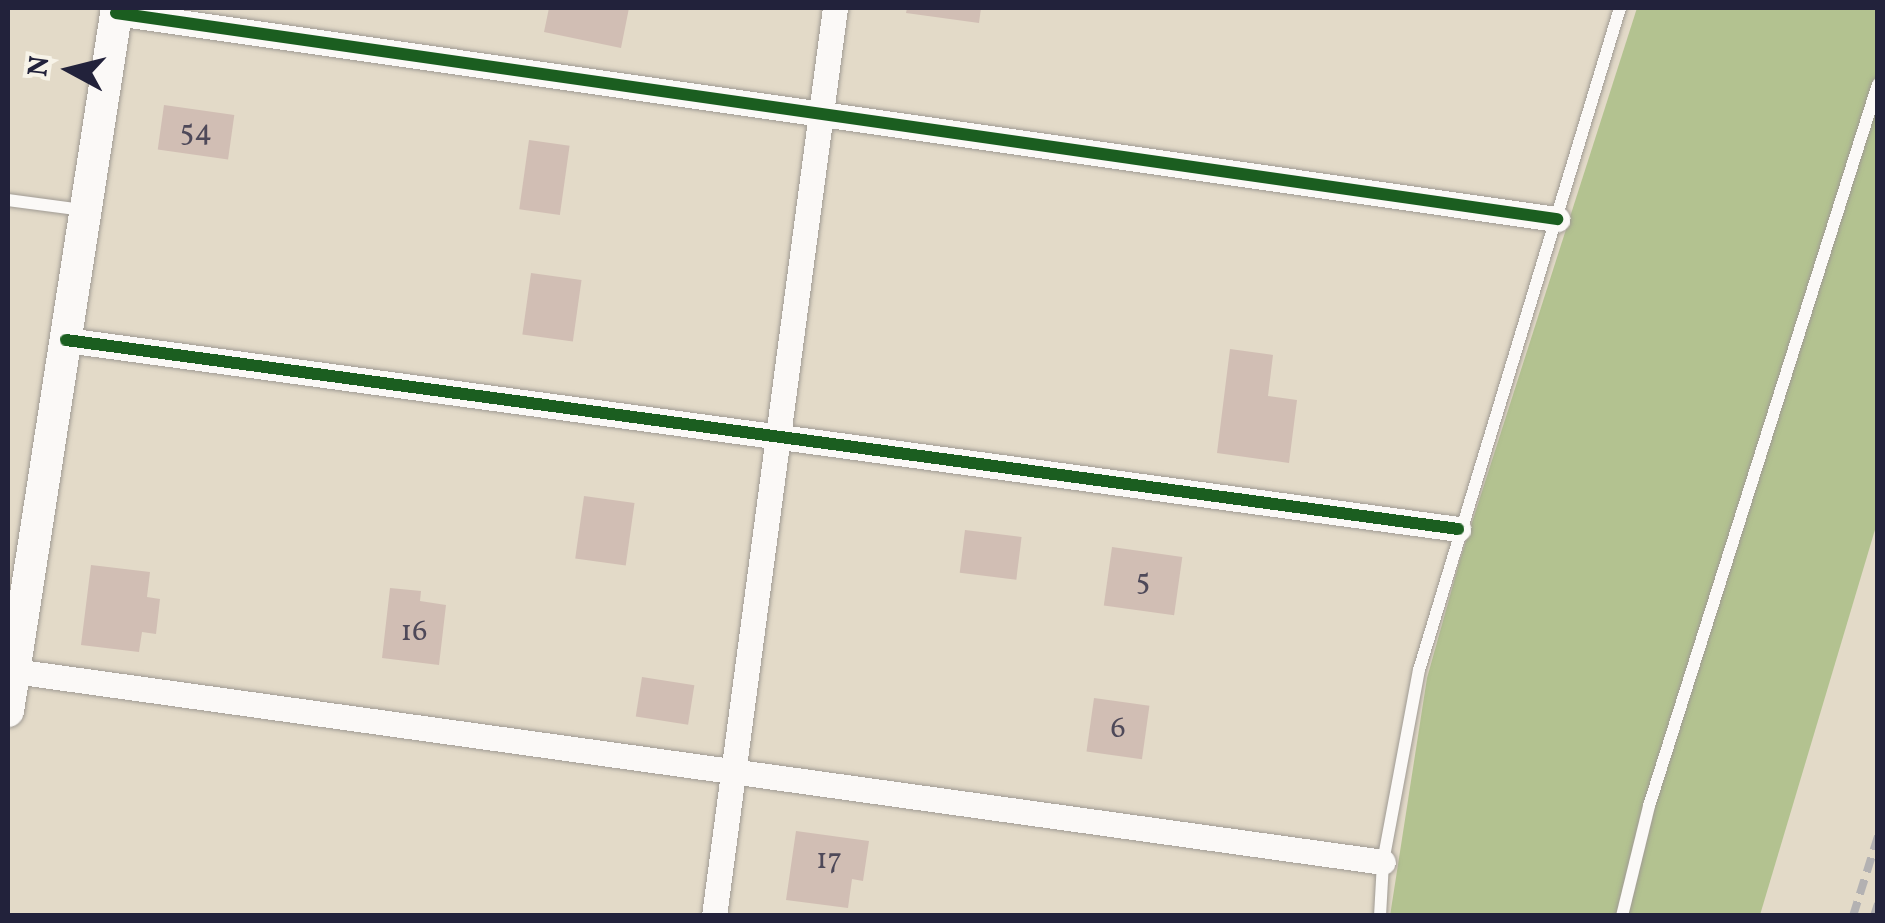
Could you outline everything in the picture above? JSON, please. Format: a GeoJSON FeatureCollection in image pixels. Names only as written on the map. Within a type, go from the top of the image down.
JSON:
{"type":"FeatureCollection","features":[{"type":"Feature","properties":{"kind":"street"},"geometry":{"type":"LineString","coordinates":[[714,916],[781,438],[835,8]]}},
{"type":"Feature","properties":{"kind":"street"},"geometry":{"type":"LineString","coordinates":[[8,711],[116,10],[1558,219]]}},
{"type":"Feature","properties":{"kind":"street"},"geometry":{"type":"LineString","coordinates":[[66,340],[1458,529]]}},
{"type":"Feature","properties":{"kind":"street"},"geometry":{"type":"LineString","coordinates":[[14,671],[1382,862]]}},
{"type":"Feature","properties":{"kind":"lane"},"geometry":{"type":"LineString","coordinates":[[1380,916],[1382,862],[1419,670],[1458,529],[1558,219],[1620,8]]}},
{"type":"Feature","properties":{"kind":"lane"},"geometry":{"type":"LineString","coordinates":[[1622,916],[1649,806],[1878,84]]}},
{"type":"Feature","properties":{"kind":"lane"},"geometry":{"type":"LineString","coordinates":[[8,200],[86,210]]}},
{"type":"Feature","properties":{"kind":"green space"},"geometry":{"type":"Polygon","coordinates":[[[1637,8],[1877,8],[1877,523],[1760,915],[1390,916],[1427,678],[1460,560],[1637,8]]]}},
{"type":"Feature","properties":{"kind":"building"},"geometry":{"type":"Polygon","coordinates":[[[549,8],[629,8],[621,48],[544,32],[549,8]]]}},
{"type":"Feature","properties":{"kind":"building"},"geometry":{"type":"Polygon","coordinates":[[[907,8],[981,8],[979,23],[906,13],[907,8]]]}},
{"type":"Feature","properties":{"kind":"building"},"geometry":{"type":"Polygon","coordinates":[[[164,105],[234,115],[228,159],[158,150],[164,105]]]}},
{"type":"Feature","properties":{"kind":"building"},"geometry":{"type":"Polygon","coordinates":[[[529,140],[570,146],[560,215],[519,209],[529,140]]]}},
{"type":"Feature","properties":{"kind":"building"},"geometry":{"type":"Polygon","coordinates":[[[531,273],[582,280],[573,341],[522,334],[531,273]]]}},
{"type":"Feature","properties":{"kind":"building"},"geometry":{"type":"Polygon","coordinates":[[[1230,349],[1273,355],[1268,396],[1297,400],[1289,463],[1217,453],[1230,349]]]}},
{"type":"Feature","properties":{"kind":"building"},"geometry":{"type":"Polygon","coordinates":[[[584,496],[635,503],[626,565],[575,558],[584,496]]]}},
{"type":"Feature","properties":{"kind":"building"},"geometry":{"type":"Polygon","coordinates":[[[965,530],[1022,537],[1016,580],[960,573],[965,530]]]}},
{"type":"Feature","properties":{"kind":"building"},"geometry":{"type":"Polygon","coordinates":[[[1112,547],[1182,557],[1174,615],[1104,605],[1112,547]]]}},
{"type":"Feature","properties":{"kind":"building"},"geometry":{"type":"Polygon","coordinates":[[[91,565],[150,572],[147,597],[160,599],[156,634],[142,632],[139,652],[81,645],[91,565]]]}},
{"type":"Feature","properties":{"kind":"building"},"geometry":{"type":"Polygon","coordinates":[[[390,588],[421,591],[420,601],[446,605],[439,665],[382,658],[390,588]]]}},
{"type":"Feature","properties":{"kind":"building"},"geometry":{"type":"Polygon","coordinates":[[[642,677],[694,685],[688,725],[636,717],[642,677]]]}},
{"type":"Feature","properties":{"kind":"building"},"geometry":{"type":"Polygon","coordinates":[[[1094,698],[1149,706],[1142,759],[1086,751],[1094,698]]]}},
{"type":"Feature","properties":{"kind":"building"},"geometry":{"type":"Polygon","coordinates":[[[796,831],[869,841],[863,881],[852,879],[848,908],[786,900],[796,831]]]}},
{"type":"Feature","properties":{"kind":"railway"},"geometry":{"type":"LineString","coordinates":[[1853,916],[1878,836]]}},
{"type":"Feature","properties":{"kind":"railway"},"geometry":{"type":"LineString","coordinates":[[1874,916],[1878,904]]}},
{"type":"Feature","properties":{"kind":"cycle path"},"geometry":{"type":"LineString","coordinates":[[116,13],[1557,219]]}},
{"type":"Feature","properties":{"kind":"cycle path"},"geometry":{"type":"LineString","coordinates":[[66,340],[1458,529]]}}]}
